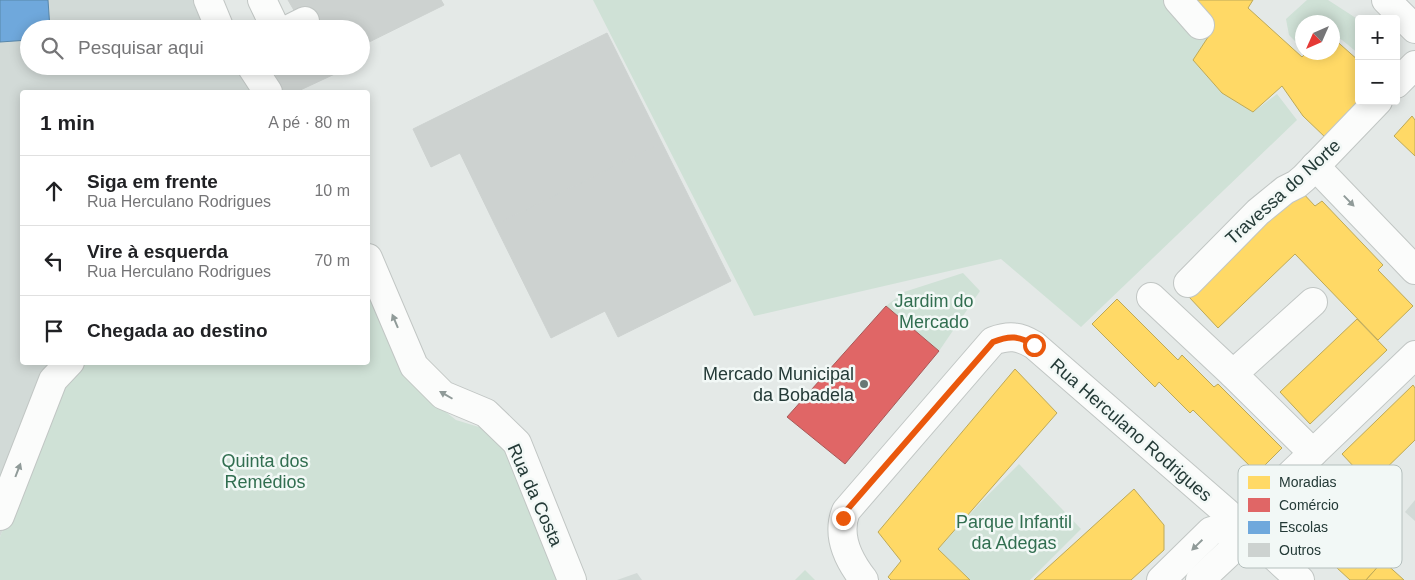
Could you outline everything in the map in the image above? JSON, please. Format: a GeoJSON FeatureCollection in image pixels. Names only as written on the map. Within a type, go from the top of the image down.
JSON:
{"type":"FeatureCollection","features":[{"type":"Feature","properties":{"kind":"street"},"geometry":{"type":"LineString","coordinates":[[208,0],[216,20]]}},
{"type":"Feature","properties":{"kind":"street"},"geometry":{"type":"LineString","coordinates":[[222,0],[228,20]]}},
{"type":"Feature","properties":{"kind":"street"},"geometry":{"type":"LineString","coordinates":[[262,0],[272,20]]}},
{"type":"Feature","properties":{"kind":"street"},"geometry":{"type":"LineString","coordinates":[[1178,0],[1200,25]]}},
{"type":"Feature","properties":{"kind":"street"},"geometry":{"type":"LineString","coordinates":[[1386,0],[1415,29]]}},
{"type":"Feature","properties":{"kind":"street"},"geometry":{"type":"LineString","coordinates":[[1400,80],[1415,65]]}},
{"type":"Feature","properties":{"kind":"street"},"geometry":{"type":"LineString","coordinates":[[246,75],[255,90]]}},
{"type":"Feature","properties":{"kind":"street"},"geometry":{"type":"LineString","coordinates":[[257,75],[267,90]]}},
{"type":"Feature","properties":{"kind":"street","name":"Travessa do Norte"},"geometry":{"type":"LineString","coordinates":[[1188,283],[1258,212],[1285,190],[1297,184],[1374,105]]}},
{"type":"Feature","properties":{"kind":"street"},"geometry":{"type":"LineString","coordinates":[[1315,166],[1415,270]]}},
{"type":"Feature","properties":{"kind":"street","name":"Rua da Costa"},"geometry":{"type":"LineString","coordinates":[[370,263],[414,366],[443,395],[486,413],[517,443],[572,580]]}},
{"type":"Feature","properties":{"kind":"street"},"geometry":{"type":"LineString","coordinates":[[1152,297],[1233,374],[1312,454]]}},
{"type":"Feature","properties":{"kind":"street"},"geometry":{"type":"LineString","coordinates":[[1233,374],[1313,302]]}},
{"type":"Feature","properties":{"kind":"street","name":"Rua Herculano Rodrigues"},"geometry":{"type":"LineString","coordinates":[[864,580],[848,556],[843,538],[843,518],[846,511],[993,342],[1002,338],[1022,338],[1034,345],[1238,523]]}},
{"type":"Feature","properties":{"kind":"street"},"geometry":{"type":"LineString","coordinates":[[1301,465],[1415,355]]}},
{"type":"Feature","properties":{"kind":"street"},"geometry":{"type":"LineString","coordinates":[[0,516],[53,380],[67,365]]}},
{"type":"Feature","properties":{"kind":"street"},"geometry":{"type":"LineString","coordinates":[[1161,580],[1211,531],[1238,524]]}},
{"type":"Feature","properties":{"kind":"street"},"geometry":{"type":"LineString","coordinates":[[1200,580],[1233,549],[1238,528]]}},
{"type":"Feature","properties":{"kind":"street","name":"Rua Herculano Rodrigues"},"geometry":{"type":"LineString","coordinates":[[1287,568],[1300,580]]}},
{"type":"Feature","properties":{"kind":"shaded area"},"geometry":{"type":"Polygon","coordinates":[[[0,0],[214,0],[221,20],[20,20],[20,75],[250,75],[259,90],[20,90],[20,365],[83,365],[62,388],[0,537],[0,0]]]}},
{"type":"Feature","properties":{"kind":"shaded area"},"geometry":{"type":"Polygon","coordinates":[[[1415,500],[1415,521],[1405,512],[1415,500]]]}},
{"type":"Feature","properties":{"kind":"shaded area"},"geometry":{"type":"Polygon","coordinates":[[[637,573],[642,580],[617,580],[637,573]]]}},
{"type":"Feature","properties":{"kind":"green space"},"geometry":{"type":"Polygon","coordinates":[[[593,0],[1185,0],[1212,31],[1193,60],[1222,93],[1253,112],[1277,94],[1297,120],[1081,327],[1001,259],[754,316],[593,0]]]}},
{"type":"Feature","properties":{"kind":"green space"},"geometry":{"type":"Polygon","coordinates":[[[1307,0],[1328,0],[1355,17],[1355,51],[1340,39],[1340,15],[1295,15],[1295,41],[1289,35],[1286,19],[1307,0]]]}},
{"type":"Feature","properties":{"kind":"green space","name":"Jardim do Mercado"},"geometry":{"type":"Polygon","coordinates":[[[963,273],[980,291],[939,351],[886,306],[904,292],[963,273]]]}},
{"type":"Feature","properties":{"kind":"green space","name":"Quinta dos Remédios"},"geometry":{"type":"Polygon","coordinates":[[[370,292],[428,398],[456,420],[492,431],[511,450],[560,580],[0,580],[0,537],[62,388],[83,365],[370,365],[370,292]]]}},
{"type":"Feature","properties":{"kind":"green space","name":"Parque Infantil da Adegas"},"geometry":{"type":"Polygon","coordinates":[[[1019,464],[1081,529],[1030,580],[970,580],[938,549],[1019,464]]]}},
{"type":"Feature","properties":{"kind":"green space"},"geometry":{"type":"Polygon","coordinates":[[[805,570],[815,580],[795,580],[805,570]]]}},
{"type":"Feature","properties":{"kind":"building: Moradias"},"geometry":{"type":"Polygon","coordinates":[[[1185,0],[1253,0],[1248,8],[1295,51],[1295,60],[1340,60],[1340,44],[1355,57],[1356,105],[1327,139],[1303,116],[1282,86],[1253,112],[1222,93],[1193,60],[1212,31],[1185,0]]]}},
{"type":"Feature","properties":{"kind":"building: Moradias"},"geometry":{"type":"Polygon","coordinates":[[[1412,116],[1415,120],[1415,156],[1394,136],[1412,116]]]}},
{"type":"Feature","properties":{"kind":"building: Moradias"},"geometry":{"type":"Polygon","coordinates":[[[1300,190],[1315,206],[1322,201],[1383,265],[1378,270],[1413,306],[1378,340],[1295,254],[1218,328],[1189,297],[1300,190]]]}},
{"type":"Feature","properties":{"kind":"building: Moradias"},"geometry":{"type":"Polygon","coordinates":[[[1117,299],[1178,360],[1182,355],[1214,387],[1218,384],[1282,448],[1265,465],[1249,465],[1193,410],[1190,413],[1159,382],[1155,387],[1092,324],[1117,299]]]}},
{"type":"Feature","properties":{"kind":"building: Moradias"},"geometry":{"type":"Polygon","coordinates":[[[1357,319],[1387,350],[1310,424],[1280,392],[1357,319]]]}},
{"type":"Feature","properties":{"kind":"building: Moradias"},"geometry":{"type":"Polygon","coordinates":[[[1015,369],[1057,413],[938,549],[970,580],[891,580],[888,577],[901,561],[878,532],[1015,369]]]}},
{"type":"Feature","properties":{"kind":"building: Moradias"},"geometry":{"type":"Polygon","coordinates":[[[1413,385],[1415,388],[1415,440],[1389,465],[1352,465],[1342,454],[1413,385]]]}},
{"type":"Feature","properties":{"kind":"building: Moradias"},"geometry":{"type":"Polygon","coordinates":[[[1134,489],[1164,525],[1164,550],[1131,580],[1034,580],[1134,489]]]}},
{"type":"Feature","properties":{"kind":"building: Moradias"},"geometry":{"type":"Polygon","coordinates":[[[1337,568],[1377,568],[1366,580],[1350,580],[1337,568]]]}},
{"type":"Feature","properties":{"kind":"building: Moradias"},"geometry":{"type":"Polygon","coordinates":[[[1377,568],[1391,568],[1404,580],[1366,580],[1377,568]]]}},
{"type":"Feature","properties":{"kind":"building: Comércio","name":"Mercado Municipal da Bobadela"},"geometry":{"type":"Polygon","coordinates":[[[886,306],[939,351],[845,464],[787,417],[886,306]]]}},
{"type":"Feature","properties":{"kind":"building: Escolas"},"geometry":{"type":"Polygon","coordinates":[[[0,0],[48,0],[49,20],[20,20],[20,41],[0,42],[0,0]]]}},
{"type":"Feature","properties":{"kind":"building: Outros"},"geometry":{"type":"Polygon","coordinates":[[[288,0],[318,0],[295,12],[288,0]]]}},
{"type":"Feature","properties":{"kind":"building: Outros"},"geometry":{"type":"Polygon","coordinates":[[[318,0],[441,0],[444,5],[370,42],[370,20],[313,20],[306,6],[318,0]]]}},
{"type":"Feature","properties":{"kind":"building: Outros"},"geometry":{"type":"Polygon","coordinates":[[[607,33],[662,143],[495,225],[460,153],[431,167],[413,129],[607,33]]]}},
{"type":"Feature","properties":{"kind":"building: Outros"},"geometry":{"type":"Polygon","coordinates":[[[276,75],[333,75],[300,90],[283,90],[276,75]]]}},
{"type":"Feature","properties":{"kind":"building: Outros"},"geometry":{"type":"Polygon","coordinates":[[[662,143],[731,281],[618,337],[605,311],[551,338],[495,225],[662,143]]]}},
{"type":"Feature","properties":{"kind":"place","name":"Mercado Municipal da Bobadela"},"geometry":{"type":"Point","coordinates":[864,384]}},
{"type":"Feature","properties":{"kind":"route"},"geometry":{"type":"LineString","coordinates":[[843,518],[846,511],[993,342],[1002,338],[1012,337],[1022,338],[1034,345]]}}]}
